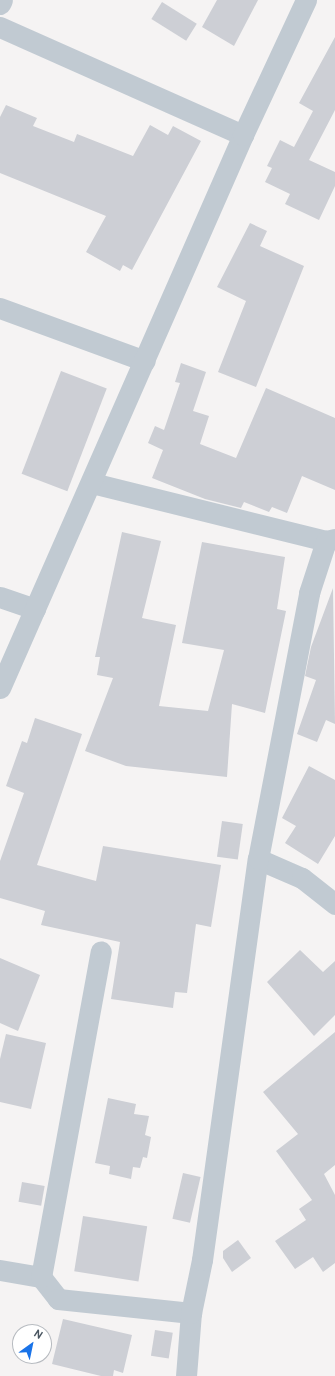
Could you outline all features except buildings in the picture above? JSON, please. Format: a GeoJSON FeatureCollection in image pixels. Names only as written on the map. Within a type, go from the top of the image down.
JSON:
{"type":"FeatureCollection","features":[{"type":"Feature","properties":{"kind":"street"},"geometry":{"type":"LineString","coordinates":[[0,4],[2,0]]}},
{"type":"Feature","properties":{"kind":"street"},"geometry":{"type":"LineString","coordinates":[[0,688],[146,361],[243,135],[306,0]]}},
{"type":"Feature","properties":{"kind":"street"},"geometry":{"type":"LineString","coordinates":[[0,27],[243,135]]}},
{"type":"Feature","properties":{"kind":"street"},"geometry":{"type":"LineString","coordinates":[[0,308],[146,361]]}},
{"type":"Feature","properties":{"kind":"street"},"geometry":{"type":"LineString","coordinates":[[92,483],[331,540],[309,593],[258,859],[202,1260],[191,1313],[186,1376]]}},
{"type":"Feature","properties":{"kind":"street"},"geometry":{"type":"LineString","coordinates":[[0,597],[35,609]]}},
{"type":"Feature","properties":{"kind":"street"},"geometry":{"type":"LineString","coordinates":[[258,859],[302,878],[335,904]]}},
{"type":"Feature","properties":{"kind":"street"},"geometry":{"type":"LineString","coordinates":[[41,1277],[101,952]]}},
{"type":"Feature","properties":{"kind":"street"},"geometry":{"type":"LineString","coordinates":[[0,1270],[41,1277],[58,1299],[191,1313]]}}]}
